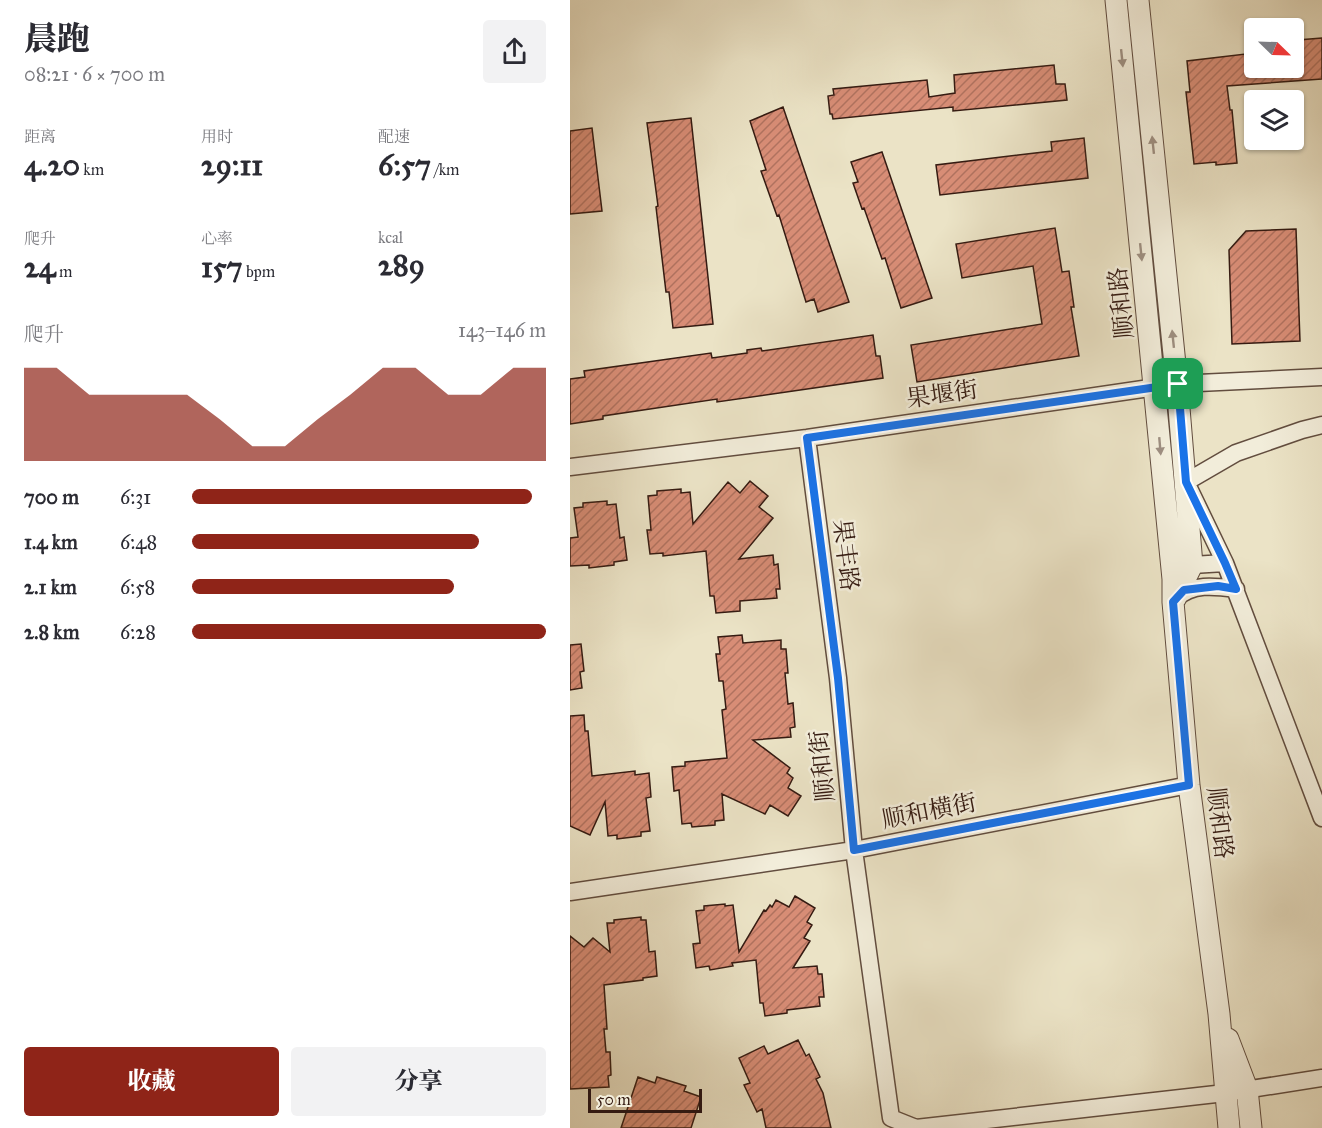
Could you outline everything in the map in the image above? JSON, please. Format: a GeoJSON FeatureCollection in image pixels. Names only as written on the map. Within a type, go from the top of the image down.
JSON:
{"type":"FeatureCollection","features":[{"type":"Feature","properties":{"kind":"street","name":"顺和路"},"geometry":{"type":"LineString","coordinates":[[1116,0],[1173,579],[1189,785],[1219,1014],[1230,1128]]}},
{"type":"Feature","properties":{"kind":"street","name":"顺和路"},"geometry":{"type":"LineString","coordinates":[[1138,0],[1178,384],[1192,565]]}},
{"type":"Feature","properties":{"kind":"street","name":"果堰街"},"geometry":{"type":"LineString","coordinates":[[570,468],[807,438],[1178,384],[1322,377]]}},
{"type":"Feature","properties":{"kind":"street"},"geometry":{"type":"LineString","coordinates":[[1186,482],[1236,453],[1322,425]]}},
{"type":"Feature","properties":{"kind":"street","name":"果丰路"},"geometry":{"type":"LineString","coordinates":[[807,438],[838,678]]}},
{"type":"Feature","properties":{"kind":"street","name":"顺和路"},"geometry":{"type":"LineString","coordinates":[[1186,482],[1236,589],[1322,818]]}},
{"type":"Feature","properties":{"kind":"street"},"geometry":{"type":"LineString","coordinates":[[1173,579],[1192,565],[1225,563]]}},
{"type":"Feature","properties":{"kind":"street"},"geometry":{"type":"LineString","coordinates":[[1173,602],[1192,565]]}},
{"type":"Feature","properties":{"kind":"street"},"geometry":{"type":"LineString","coordinates":[[1173,602],[1184,590],[1218,586],[1236,589]]}},
{"type":"Feature","properties":{"kind":"street","name":"顺和街"},"geometry":{"type":"LineString","coordinates":[[838,678],[854,850],[891,1118],[916,1128],[1225,1092]]}},
{"type":"Feature","properties":{"kind":"street","name":"顺和横街"},"geometry":{"type":"LineString","coordinates":[[570,892],[854,850],[1189,785]]}},
{"type":"Feature","properties":{"kind":"street","name":"顺和路"},"geometry":{"type":"LineString","coordinates":[[1219,1014],[1247,1089],[1251,1128]]}},
{"type":"Feature","properties":{"kind":"street"},"geometry":{"type":"LineString","coordinates":[[1225,1092],[1322,1078]]}},
{"type":"Feature","properties":{"kind":"building"},"geometry":{"type":"Polygon","coordinates":[[[1322,38],[1322,79],[1227,86],[1230,110],[1232,110],[1237,163],[1194,164],[1186,92],[1190,92],[1187,61],[1244,54],[1244,78],[1304,78],[1304,40],[1322,38]]]}},
{"type":"Feature","properties":{"kind":"building"},"geometry":{"type":"Polygon","coordinates":[[[1054,65],[1056,84],[1065,84],[1067,100],[953,111],[953,107],[833,119],[830,114],[828,96],[834,95],[833,89],[927,80],[929,97],[955,93],[954,75],[1054,65]]]}},
{"type":"Feature","properties":{"kind":"building"},"geometry":{"type":"Polygon","coordinates":[[[783,107],[849,302],[818,312],[814,299],[806,302],[779,215],[777,216],[761,171],[766,170],[750,121],[783,107]]]}},
{"type":"Feature","properties":{"kind":"building"},"geometry":{"type":"Polygon","coordinates":[[[691,118],[713,324],[673,328],[669,292],[666,292],[647,123],[691,118]]]}},
{"type":"Feature","properties":{"kind":"building"},"geometry":{"type":"Polygon","coordinates":[[[592,128],[602,211],[570,214],[570,131],[592,128]]]}},
{"type":"Feature","properties":{"kind":"building"},"geometry":{"type":"Polygon","coordinates":[[[1084,138],[1088,178],[940,195],[936,165],[1052,151],[1051,142],[1084,138]]]}},
{"type":"Feature","properties":{"kind":"building"},"geometry":{"type":"Polygon","coordinates":[[[882,152],[932,298],[901,308],[885,258],[882,259],[853,183],[858,182],[851,162],[882,152]]]}},
{"type":"Feature","properties":{"kind":"building"},"geometry":{"type":"Polygon","coordinates":[[[1055,228],[1062,272],[1069,271],[1074,307],[1071,307],[1079,356],[917,382],[911,345],[1042,324],[1033,266],[962,278],[956,244],[1055,228]]]}},
{"type":"Feature","properties":{"kind":"building"},"geometry":{"type":"Polygon","coordinates":[[[1296,229],[1300,341],[1232,344],[1229,250],[1246,231],[1296,229]]]}},
{"type":"Feature","properties":{"kind":"building"},"geometry":{"type":"Polygon","coordinates":[[[873,335],[876,356],[880,356],[883,378],[717,402],[717,399],[603,416],[603,419],[570,424],[570,379],[585,377],[584,371],[711,353],[712,358],[747,353],[747,350],[761,348],[762,351],[873,335]]]}},
{"type":"Feature","properties":{"kind":"building"},"geometry":{"type":"Polygon","coordinates":[[[750,481],[768,496],[759,507],[773,518],[739,559],[773,555],[774,565],[778,564],[780,589],[776,589],[777,598],[740,601],[740,611],[716,613],[714,596],[710,596],[706,551],[663,556],[663,553],[650,554],[647,530],[651,530],[648,496],[657,495],[657,491],[681,489],[681,493],[690,492],[693,524],[728,482],[740,493],[750,481]]]}},
{"type":"Feature","properties":{"kind":"building"},"geometry":{"type":"Polygon","coordinates":[[[607,501],[607,505],[616,504],[620,538],[624,537],[627,560],[614,562],[614,565],[589,568],[589,565],[570,566],[570,538],[578,537],[574,508],[583,507],[583,503],[607,501]]]}},
{"type":"Feature","properties":{"kind":"building"},"geometry":{"type":"Polygon","coordinates":[[[742,635],[743,643],[781,640],[781,649],[786,649],[788,673],[785,673],[788,704],[793,703],[795,727],[790,728],[791,737],[753,740],[790,768],[787,773],[793,778],[788,788],[801,796],[788,816],[770,805],[765,814],[722,794],[724,820],[715,821],[715,825],[692,827],[691,823],[682,824],[679,790],[674,791],[672,767],[685,766],[685,762],[727,758],[722,710],[726,709],[723,681],[719,681],[716,654],[720,654],[718,637],[742,635]]]}},
{"type":"Feature","properties":{"kind":"building"},"geometry":{"type":"Polygon","coordinates":[[[581,644],[584,671],[580,672],[582,688],[570,690],[570,645],[581,644]]]}},
{"type":"Feature","properties":{"kind":"building"},"geometry":{"type":"Polygon","coordinates":[[[584,715],[585,731],[588,731],[592,776],[635,771],[635,775],[649,773],[651,797],[646,798],[650,831],[641,832],[641,836],[617,839],[617,835],[608,836],[605,802],[590,835],[570,826],[570,716],[584,715]]]}},
{"type":"Feature","properties":{"kind":"building"},"geometry":{"type":"Polygon","coordinates":[[[795,896],[815,908],[807,922],[812,925],[804,938],[810,941],[793,968],[817,966],[818,974],[822,974],[824,997],[819,997],[820,1006],[787,1010],[787,1013],[765,1016],[763,1003],[760,1003],[756,960],[732,963],[733,966],[710,970],[709,966],[696,968],[693,944],[700,943],[696,911],[704,910],[704,906],[733,905],[739,952],[764,910],[766,911],[770,905],[772,907],[776,900],[789,907],[795,896]]]}},
{"type":"Feature","properties":{"kind":"building"},"geometry":{"type":"Polygon","coordinates":[[[641,917],[641,920],[646,920],[649,952],[655,951],[657,976],[604,985],[606,1052],[610,1052],[609,1087],[570,1089],[570,936],[584,947],[593,938],[610,952],[607,923],[641,917]]]}},
{"type":"Feature","properties":{"kind":"building"},"geometry":{"type":"Polygon","coordinates":[[[798,1040],[806,1056],[809,1054],[820,1077],[816,1079],[823,1093],[831,1128],[766,1128],[762,1109],[757,1112],[744,1085],[750,1083],[739,1058],[764,1046],[768,1054],[798,1040]]]}},
{"type":"Feature","properties":{"kind":"building"},"geometry":{"type":"Polygon","coordinates":[[[638,1077],[655,1083],[657,1077],[686,1086],[684,1091],[701,1097],[691,1128],[621,1128],[638,1077]]]}},
{"type":"Feature","properties":{"kind":"route"},"geometry":{"type":"LineString","coordinates":[[1178,384],[1186,482],[1236,589],[1218,586],[1184,590],[1173,602],[1189,785],[854,850],[838,678],[807,438],[1178,384]]}}]}
